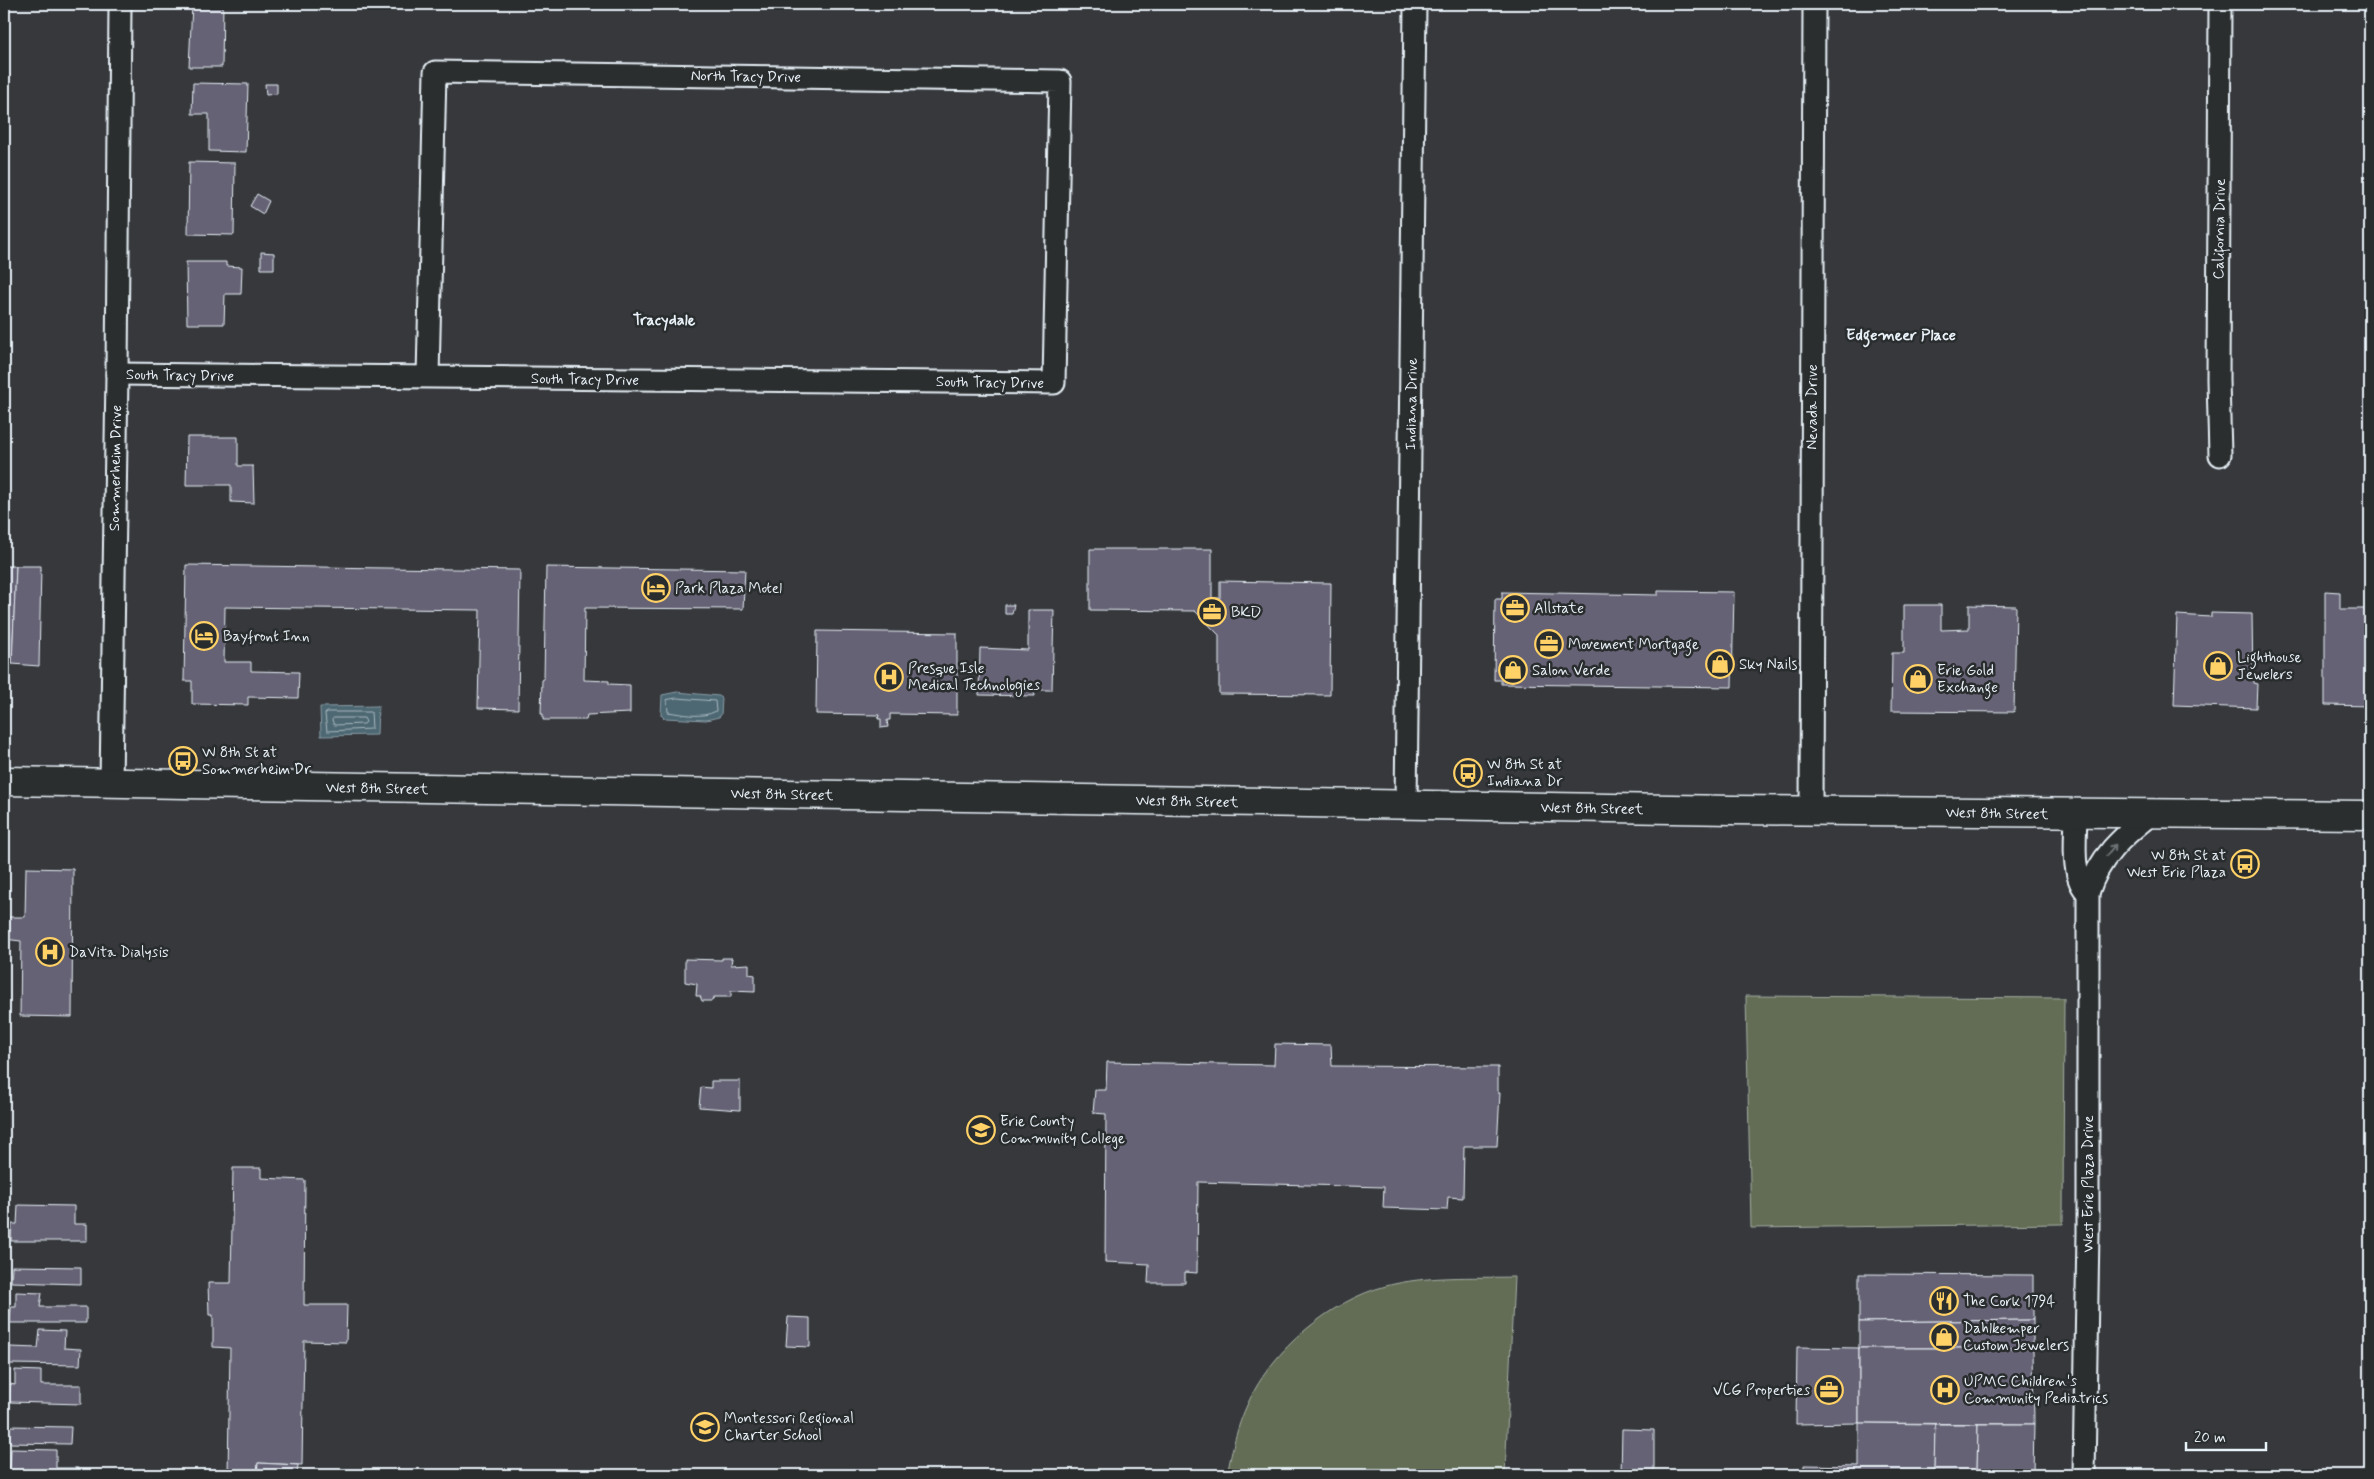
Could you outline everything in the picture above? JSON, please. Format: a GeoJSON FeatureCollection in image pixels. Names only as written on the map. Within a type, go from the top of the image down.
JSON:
{"type":"FeatureCollection","features":[{"type":"Feature","properties":{"kind":"main road","name":"West 8th Street"},"geometry":{"type":"LineString","coordinates":[[4,781],[1811,811],[2150,815],[2370,815]]}},
{"type":"Feature","properties":{"kind":"street","name":"Sommerheim Drive"},"geometry":{"type":"LineString","coordinates":[[111,783],[120,4]]}},
{"type":"Feature","properties":{"kind":"street","name":"Indiana Drive"},"geometry":{"type":"LineString","coordinates":[[1406,804],[1415,4]]}},
{"type":"Feature","properties":{"kind":"street","name":"Nevada Drive"},"geometry":{"type":"LineString","coordinates":[[1811,811],[1814,4]]}},
{"type":"Feature","properties":{"kind":"street","name":"California Drive"},"geometry":{"type":"LineString","coordinates":[[2220,4],[2218,380],[2220,455]]}},
{"type":"Feature","properties":{"kind":"street","name":"North Tracy Drive"},"geometry":{"type":"LineString","coordinates":[[428,377],[435,72],[1060,81],[1054,383]]}},
{"type":"Feature","properties":{"kind":"street","name":"South Tracy Drive"},"geometry":{"type":"LineString","coordinates":[[117,374],[1054,383]]}},
{"type":"Feature","properties":{"kind":"street","name":"West Erie Plaza Drive"},"geometry":{"type":"LineString","coordinates":[[2076,814],[2077,876],[2082,887],[2088,893]]}},
{"type":"Feature","properties":{"kind":"street","name":"West Erie Plaza Drive"},"geometry":{"type":"LineString","coordinates":[[2084,1475],[2088,1232],[2088,893],[2093,878],[2108,852],[2126,834],[2150,815]]}},
{"type":"Feature","properties":{"kind":"green space"},"geometry":{"type":"Polygon","coordinates":[[[1746,996],[2064,998],[2063,1224],[1751,1228],[1746,996]]]}},
{"type":"Feature","properties":{"kind":"green space"},"geometry":{"type":"Polygon","coordinates":[[[1514,1277],[1505,1475],[1227,1475],[1241,1420],[1258,1384],[1287,1347],[1324,1315],[1365,1293],[1402,1282],[1449,1278],[1514,1277]]]}},
{"type":"Feature","properties":{"kind":"water"},"geometry":{"type":"Polygon","coordinates":[[[677,692],[719,696],[722,698],[721,715],[706,720],[664,718],[661,715],[662,695],[677,692]]]}},
{"type":"Feature","properties":{"kind":"water"},"geometry":{"type":"Polygon","coordinates":[[[378,706],[377,735],[321,736],[320,707],[378,706]]]}},
{"type":"Feature","properties":{"kind":"building"},"geometry":{"type":"Polygon","coordinates":[[[192,4],[223,4],[222,67],[189,67],[192,4]]]}},
{"type":"Feature","properties":{"kind":"building"},"geometry":{"type":"Polygon","coordinates":[[[4,7],[9,7],[10,21],[4,21],[4,7]]]}},
{"type":"Feature","properties":{"kind":"building"},"geometry":{"type":"Polygon","coordinates":[[[4,74],[9,74],[9,87],[4,87],[4,74]]]}},
{"type":"Feature","properties":{"kind":"building"},"geometry":{"type":"Polygon","coordinates":[[[193,83],[248,84],[246,152],[209,151],[209,114],[192,114],[193,83]]]}},
{"type":"Feature","properties":{"kind":"building"},"geometry":{"type":"Polygon","coordinates":[[[265,84],[277,84],[277,94],[266,95],[265,84]]]}},
{"type":"Feature","properties":{"kind":"building"},"geometry":{"type":"Polygon","coordinates":[[[189,162],[235,163],[234,235],[188,234],[189,162]]]}},
{"type":"Feature","properties":{"kind":"building"},"geometry":{"type":"Polygon","coordinates":[[[257,194],[269,201],[263,214],[250,206],[257,194]]]}},
{"type":"Feature","properties":{"kind":"building"},"geometry":{"type":"Polygon","coordinates":[[[261,252],[274,253],[274,269],[261,269],[261,252]]]}},
{"type":"Feature","properties":{"kind":"building"},"geometry":{"type":"Polygon","coordinates":[[[186,262],[226,262],[226,266],[242,267],[241,294],[225,294],[224,324],[187,324],[186,262]]]}},
{"type":"Feature","properties":{"kind":"building"},"geometry":{"type":"Polygon","coordinates":[[[187,437],[238,437],[238,466],[253,466],[254,503],[231,502],[231,485],[186,485],[187,437]]]}},
{"type":"Feature","properties":{"kind":"building"},"geometry":{"type":"Polygon","coordinates":[[[1090,549],[1212,549],[1212,598],[1220,598],[1220,581],[1331,583],[1330,695],[1219,694],[1219,635],[1195,611],[1090,610],[1090,549]]]}},
{"type":"Feature","properties":{"kind":"building","name":"Bayfront Inn"},"geometry":{"type":"Polygon","coordinates":[[[186,565],[520,570],[518,709],[478,708],[480,610],[225,607],[224,662],[251,662],[251,671],[299,672],[298,698],[248,697],[248,705],[192,704],[192,681],[184,681],[186,565]]]}},
{"type":"Feature","properties":{"kind":"building"},"geometry":{"type":"Polygon","coordinates":[[[4,566],[16,566],[12,664],[4,664],[4,566]]]}},
{"type":"Feature","properties":{"kind":"building"},"geometry":{"type":"Polygon","coordinates":[[[16,566],[41,566],[39,666],[12,664],[16,566]]]}},
{"type":"Feature","properties":{"kind":"building"},"geometry":{"type":"Polygon","coordinates":[[[546,567],[745,570],[743,609],[585,608],[584,680],[609,681],[609,684],[630,685],[630,713],[587,715],[586,720],[543,720],[543,714],[541,714],[542,680],[544,679],[546,567]]]}},
{"type":"Feature","properties":{"kind":"building"},"geometry":{"type":"Polygon","coordinates":[[[1658,591],[1734,592],[1732,687],[1501,684],[1501,680],[1494,680],[1495,599],[1502,599],[1502,592],[1658,595],[1658,591]]]}},
{"type":"Feature","properties":{"kind":"building"},"geometry":{"type":"Polygon","coordinates":[[[2325,591],[2340,592],[2340,609],[2370,609],[2370,706],[2325,705],[2325,591]]]}},
{"type":"Feature","properties":{"kind":"building"},"geometry":{"type":"Polygon","coordinates":[[[1005,605],[1014,605],[1012,614],[1005,614],[1005,605]]]}},
{"type":"Feature","properties":{"kind":"building"},"geometry":{"type":"Polygon","coordinates":[[[1904,605],[1941,605],[1941,630],[1969,629],[1969,605],[2016,606],[2014,712],[1891,711],[1892,653],[1904,653],[1904,605]]]}},
{"type":"Feature","properties":{"kind":"building"},"geometry":{"type":"Polygon","coordinates":[[[1028,610],[1054,610],[1052,690],[1034,690],[1035,696],[979,695],[980,648],[1028,650],[1028,610]]]}},
{"type":"Feature","properties":{"kind":"building"},"geometry":{"type":"Polygon","coordinates":[[[2211,613],[2252,614],[2253,683],[2257,684],[2256,708],[2174,705],[2177,615],[2211,617],[2211,613]]]}},
{"type":"Feature","properties":{"kind":"building"},"geometry":{"type":"Polygon","coordinates":[[[817,631],[957,633],[957,715],[890,714],[890,720],[887,720],[888,727],[881,728],[881,719],[878,719],[879,715],[816,714],[817,631]]]}},
{"type":"Feature","properties":{"kind":"building"},"geometry":{"type":"Polygon","coordinates":[[[2238,860],[2253,860],[2253,867],[2238,866],[2238,860]]]}},
{"type":"Feature","properties":{"kind":"building"},"geometry":{"type":"Polygon","coordinates":[[[26,868],[73,869],[72,1017],[20,1016],[21,941],[4,939],[4,917],[25,917],[26,868]]]}},
{"type":"Feature","properties":{"kind":"building"},"geometry":{"type":"Polygon","coordinates":[[[722,958],[732,958],[731,965],[749,964],[749,974],[755,975],[755,992],[731,991],[731,997],[714,997],[712,1001],[702,1001],[700,996],[696,996],[697,984],[685,982],[685,959],[722,960],[722,958]]]}},
{"type":"Feature","properties":{"kind":"building"},"geometry":{"type":"Polygon","coordinates":[[[1275,1044],[1331,1045],[1332,1066],[1498,1067],[1498,1093],[1500,1093],[1497,1146],[1464,1146],[1463,1198],[1448,1197],[1447,1210],[1383,1208],[1384,1187],[1198,1182],[1197,1273],[1185,1272],[1185,1283],[1148,1283],[1149,1264],[1105,1262],[1106,1114],[1093,1113],[1095,1090],[1106,1090],[1107,1062],[1274,1065],[1275,1044]]]}},
{"type":"Feature","properties":{"kind":"building"},"geometry":{"type":"Polygon","coordinates":[[[711,1081],[740,1081],[740,1110],[699,1107],[701,1087],[711,1088],[711,1081]]]}},
{"type":"Feature","properties":{"kind":"building"},"geometry":{"type":"Polygon","coordinates":[[[233,1168],[261,1168],[261,1178],[305,1180],[304,1305],[347,1305],[346,1342],[304,1341],[302,1465],[258,1463],[257,1475],[228,1474],[230,1348],[213,1347],[213,1315],[209,1315],[208,1283],[231,1283],[233,1168]]]}},
{"type":"Feature","properties":{"kind":"building"},"geometry":{"type":"Polygon","coordinates":[[[18,1205],[74,1206],[74,1224],[87,1224],[87,1241],[11,1241],[12,1224],[17,1224],[18,1205]]]}},
{"type":"Feature","properties":{"kind":"building"},"geometry":{"type":"Polygon","coordinates":[[[12,1266],[81,1267],[81,1284],[11,1282],[12,1266]]]}},
{"type":"Feature","properties":{"kind":"building"},"geometry":{"type":"Polygon","coordinates":[[[1859,1274],[2033,1275],[2033,1320],[1859,1322],[1859,1274]]]}},
{"type":"Feature","properties":{"kind":"building"},"geometry":{"type":"Polygon","coordinates":[[[16,1292],[42,1293],[40,1307],[86,1307],[86,1323],[10,1323],[11,1307],[16,1307],[16,1292]]]}},
{"type":"Feature","properties":{"kind":"building"},"geometry":{"type":"Polygon","coordinates":[[[788,1317],[810,1318],[810,1347],[786,1346],[788,1317]]]}},
{"type":"Feature","properties":{"kind":"building"},"geometry":{"type":"Polygon","coordinates":[[[2033,1320],[2033,1348],[1859,1348],[1859,1322],[2033,1320]]]}},
{"type":"Feature","properties":{"kind":"building"},"geometry":{"type":"Polygon","coordinates":[[[40,1330],[65,1331],[64,1348],[81,1349],[80,1365],[9,1364],[10,1347],[38,1348],[40,1330]]]}},
{"type":"Feature","properties":{"kind":"building"},"geometry":{"type":"Polygon","coordinates":[[[1797,1347],[1859,1348],[1859,1423],[1796,1424],[1797,1347]]]}},
{"type":"Feature","properties":{"kind":"building"},"geometry":{"type":"Polygon","coordinates":[[[1859,1348],[2033,1348],[2034,1424],[1859,1423],[1859,1348]]]}},
{"type":"Feature","properties":{"kind":"building"},"geometry":{"type":"Polygon","coordinates":[[[15,1370],[41,1371],[41,1385],[81,1385],[81,1404],[9,1402],[10,1384],[15,1385],[15,1370]]]}},
{"type":"Feature","properties":{"kind":"building"},"geometry":{"type":"Polygon","coordinates":[[[1859,1423],[1935,1424],[1934,1475],[1804,1475],[1804,1465],[1859,1466],[1859,1423]]]}},
{"type":"Feature","properties":{"kind":"building"},"geometry":{"type":"Polygon","coordinates":[[[1935,1424],[1978,1424],[1977,1475],[1934,1475],[1935,1424]]]}},
{"type":"Feature","properties":{"kind":"building"},"geometry":{"type":"Polygon","coordinates":[[[1978,1424],[2034,1424],[2033,1475],[1977,1475],[1978,1424]]]}},
{"type":"Feature","properties":{"kind":"building"},"geometry":{"type":"Polygon","coordinates":[[[9,1426],[71,1427],[70,1444],[8,1443],[9,1426]]]}},
{"type":"Feature","properties":{"kind":"building"},"geometry":{"type":"Polygon","coordinates":[[[1622,1429],[1654,1430],[1654,1475],[1621,1475],[1622,1429]]]}},
{"type":"Feature","properties":{"kind":"building"},"geometry":{"type":"Polygon","coordinates":[[[11,1449],[56,1450],[56,1468],[78,1468],[78,1475],[7,1475],[8,1467],[10,1467],[11,1449]]]}},
{"type":"Feature","properties":{"kind":"building"},"geometry":{"type":"Polygon","coordinates":[[[258,1463],[298,1465],[297,1474],[347,1475],[257,1475],[258,1463]]]}},
{"type":"Feature","properties":{"kind":"place","name":"Park Plaza Motel"},"geometry":{"type":"Point","coordinates":[656,588]}},
{"type":"Feature","properties":{"kind":"place","name":"Allstate"},"geometry":{"type":"Point","coordinates":[1515,608]}},
{"type":"Feature","properties":{"kind":"place","name":"BKD"},"geometry":{"type":"Point","coordinates":[1212,612]}},
{"type":"Feature","properties":{"kind":"place","name":"Bayfront Inn"},"geometry":{"type":"Point","coordinates":[204,636]}},
{"type":"Feature","properties":{"kind":"place","name":"Movement Mortgage"},"geometry":{"type":"Point","coordinates":[1549,644]}},
{"type":"Feature","properties":{"kind":"place","name":"Sky Nails"},"geometry":{"type":"Point","coordinates":[1720,664]}},
{"type":"Feature","properties":{"kind":"place","name":"Lighthouse Jewelers"},"geometry":{"type":"Point","coordinates":[2218,666]}},
{"type":"Feature","properties":{"kind":"place","name":"Salon Verde"},"geometry":{"type":"Point","coordinates":[1513,670]}},
{"type":"Feature","properties":{"kind":"place","name":"Presque Isle Medical Technologies"},"geometry":{"type":"Point","coordinates":[889,677]}},
{"type":"Feature","properties":{"kind":"place","name":"Erie Gold Exchange"},"geometry":{"type":"Point","coordinates":[1918,679]}},
{"type":"Feature","properties":{"kind":"place","name":"W 8th St at Sommerheim Dr"},"geometry":{"type":"Point","coordinates":[183,761]}},
{"type":"Feature","properties":{"kind":"place","name":"W 8th St at Indiana Dr"},"geometry":{"type":"Point","coordinates":[1468,773]}},
{"type":"Feature","properties":{"kind":"place","name":"W 8th St at West Erie Plaza"},"geometry":{"type":"Point","coordinates":[2245,864]}},
{"type":"Feature","properties":{"kind":"place","name":"DaVita Dialysis"},"geometry":{"type":"Point","coordinates":[50,952]}},
{"type":"Feature","properties":{"kind":"place","name":"Erie County Community College"},"geometry":{"type":"Point","coordinates":[981,1130]}},
{"type":"Feature","properties":{"kind":"place","name":"The Cork 1794"},"geometry":{"type":"Point","coordinates":[1944,1301]}},
{"type":"Feature","properties":{"kind":"place","name":"Dahlkemper Custom Jewelers"},"geometry":{"type":"Point","coordinates":[1944,1337]}},
{"type":"Feature","properties":{"kind":"place","name":"VCG Properties"},"geometry":{"type":"Point","coordinates":[1829,1390]}},
{"type":"Feature","properties":{"kind":"place","name":"UPMC Children's Community Pediatrics"},"geometry":{"type":"Point","coordinates":[1945,1390]}},
{"type":"Feature","properties":{"kind":"place","name":"Montessori Regional Charter School"},"geometry":{"type":"Point","coordinates":[705,1427]}},
{"type":"Feature","properties":{"kind":"district","name":"Tracydale"},"geometry":{"type":"Point","coordinates":[664,319]}},
{"type":"Feature","properties":{"kind":"district","name":"Edgemeer Place"},"geometry":{"type":"Point","coordinates":[1901,334]}}]}
